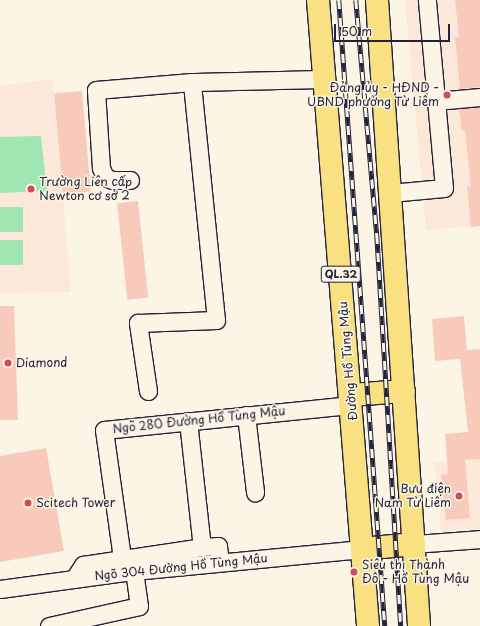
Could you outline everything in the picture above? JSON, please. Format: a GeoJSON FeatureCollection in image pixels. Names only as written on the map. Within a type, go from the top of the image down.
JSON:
{"type":"FeatureCollection","features":[{"type":"Feature","properties":{"kind":"highway","name":"Đường Hồ Tùng Mậu"},"geometry":{"type":"LineString","coordinates":[[318,0],[352,400],[368,626]]}},
{"type":"Feature","properties":{"kind":"highway"},"geometry":{"type":"LineString","coordinates":[[377,0],[419,626]]}},
{"type":"Feature","properties":{"kind":"highway"},"geometry":{"type":"LineString","coordinates":[[352,400],[404,391]]}},
{"type":"Feature","properties":{"kind":"highway"},"geometry":{"type":"LineString","coordinates":[[362,549],[414,544]]}},
{"type":"Feature","properties":{"kind":"street"},"geometry":{"type":"LineString","coordinates":[[390,193],[444,188],[427,0]]}},
{"type":"Feature","properties":{"kind":"street"},"geometry":{"type":"LineString","coordinates":[[130,180],[112,180],[105,177],[101,168],[96,90],[192,82],[264,82],[324,79]]}},
{"type":"Feature","properties":{"kind":"street"},"geometry":{"type":"LineString","coordinates":[[148,391],[138,323],[216,320],[192,82]]}},
{"type":"Feature","properties":{"kind":"street"},"geometry":{"type":"LineString","coordinates":[[436,101],[480,97]]}},
{"type":"Feature","properties":{"kind":"street","name":"Ngõ 280 Đường Hồ Tùng Mậu"},"geometry":{"type":"LineString","coordinates":[[122,558],[104,430],[246,415],[352,400]]}},
{"type":"Feature","properties":{"kind":"street"},"geometry":{"type":"LineString","coordinates":[[246,415],[256,492]]}},
{"type":"Feature","properties":{"kind":"street"},"geometry":{"type":"LineString","coordinates":[[188,421],[210,546],[220,562]]}},
{"type":"Feature","properties":{"kind":"street"},"geometry":{"type":"LineString","coordinates":[[414,544],[480,540]]}},
{"type":"Feature","properties":{"kind":"street"},"geometry":{"type":"LineString","coordinates":[[74,579],[83,565],[210,546]]}},
{"type":"Feature","properties":{"kind":"street","name":"Ngõ 304 Đường Hồ Tùng Mậu"},"geometry":{"type":"LineString","coordinates":[[0,589],[134,571],[362,549]]}},
{"type":"Feature","properties":{"kind":"street"},"geometry":{"type":"LineString","coordinates":[[49,626],[140,606],[134,571]]}},
{"type":"Feature","properties":{"kind":"shaded area","name":"Đảng ủy - HĐND - UBND phường Từ Liêm"},"geometry":{"type":"Polygon","coordinates":[[[405,0],[480,0],[480,225],[426,230],[405,0]]]}},
{"type":"Feature","properties":{"kind":"shaded area","name":"Trường Liên cấp Newton cơ sở 2"},"geometry":{"type":"Polygon","coordinates":[[[53,79],[71,292],[0,293],[0,86],[53,79]]]}},
{"type":"Feature","properties":{"kind":"shaded area","name":"Bưu điện Nam Từ Liêm"},"geometry":{"type":"Polygon","coordinates":[[[480,459],[480,529],[441,532],[435,463],[480,459]]]}},
{"type":"Feature","properties":{"kind":"green space"},"geometry":{"type":"Polygon","coordinates":[[[41,136],[47,191],[0,193],[0,137],[41,136]]]}},
{"type":"Feature","properties":{"kind":"green space"},"geometry":{"type":"Polygon","coordinates":[[[0,207],[23,207],[23,232],[0,232],[0,207]]]}},
{"type":"Feature","properties":{"kind":"green space"},"geometry":{"type":"Polygon","coordinates":[[[0,240],[23,240],[23,265],[0,265],[0,240]]]}},
{"type":"Feature","properties":{"kind":"building"},"geometry":{"type":"Polygon","coordinates":[[[455,0],[480,0],[480,87],[460,89],[455,37],[459,37],[455,0]]]}},
{"type":"Feature","properties":{"kind":"building"},"geometry":{"type":"Polygon","coordinates":[[[82,91],[91,192],[63,194],[54,93],[82,91]]]}},
{"type":"Feature","properties":{"kind":"building"},"geometry":{"type":"Polygon","coordinates":[[[480,107],[480,226],[471,227],[467,187],[471,186],[465,131],[462,131],[459,109],[480,107]]]}},
{"type":"Feature","properties":{"kind":"building"},"geometry":{"type":"Polygon","coordinates":[[[138,201],[148,297],[127,300],[117,203],[138,201]]]}},
{"type":"Feature","properties":{"kind":"building","name":"Diamond"},"geometry":{"type":"Polygon","coordinates":[[[0,306],[14,306],[18,420],[0,420],[0,306]]]}},
{"type":"Feature","properties":{"kind":"building"},"geometry":{"type":"Polygon","coordinates":[[[464,316],[467,350],[480,349],[480,459],[465,460],[470,518],[446,520],[441,475],[448,474],[445,434],[468,432],[460,359],[435,361],[432,319],[464,316]]]}},
{"type":"Feature","properties":{"kind":"building","name":"Scitech Tower"},"geometry":{"type":"Polygon","coordinates":[[[46,448],[64,551],[0,562],[0,456],[46,448]]]}},
{"type":"Feature","properties":{"kind":"railway"},"geometry":{"type":"LineString","coordinates":[[339,0],[385,626]]}},
{"type":"Feature","properties":{"kind":"railway"},"geometry":{"type":"LineString","coordinates":[[356,0],[377,235],[401,626]]}},
{"type":"Feature","properties":{"kind":"place","name":"Đảng ủy - HĐND - UBND phường Từ Liêm"},"geometry":{"type":"Point","coordinates":[447,95]}},
{"type":"Feature","properties":{"kind":"place","name":"Trường Liên cấp Newton cơ sở 2"},"geometry":{"type":"Point","coordinates":[31,189]}},
{"type":"Feature","properties":{"kind":"place","name":"Diamond"},"geometry":{"type":"Point","coordinates":[8,363]}},
{"type":"Feature","properties":{"kind":"place","name":"Bưu điện Nam Từ Liêm"},"geometry":{"type":"Point","coordinates":[459,496]}},
{"type":"Feature","properties":{"kind":"place","name":"Scitech Tower"},"geometry":{"type":"Point","coordinates":[28,503]}},
{"type":"Feature","properties":{"kind":"place","name":"Siêu thị Thành Đô - Hồ Tùng Mậu"},"geometry":{"type":"Point","coordinates":[354,572]}}]}
